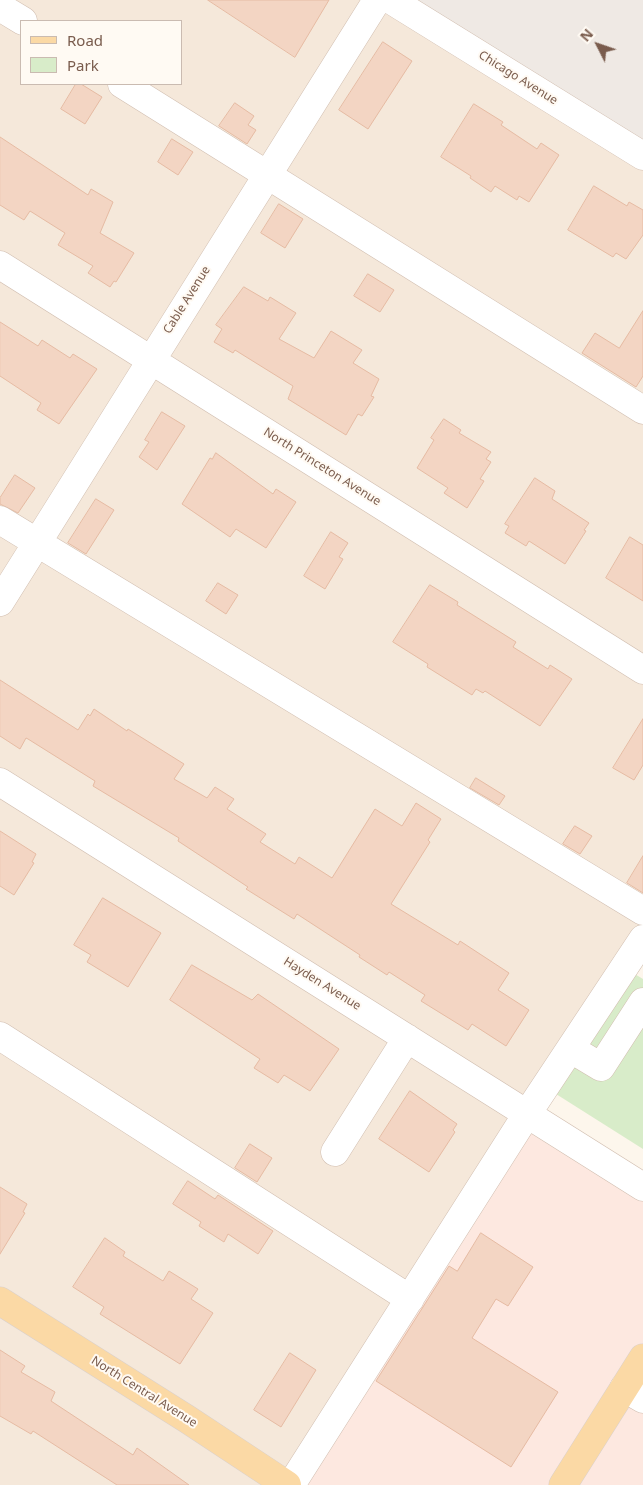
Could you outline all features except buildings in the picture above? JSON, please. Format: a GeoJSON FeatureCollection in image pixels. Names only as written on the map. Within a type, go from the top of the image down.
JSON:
{"type":"FeatureCollection","features":[{"type":"Feature","properties":{"kind":"main road","name":"North Central Avenue"},"geometry":{"type":"LineString","coordinates":[[0,1301],[279,1482]]}},
{"type":"Feature","properties":{"kind":"main road"},"geometry":{"type":"LineString","coordinates":[[563,1485],[634,1394],[643,1358]]}},
{"type":"Feature","properties":{"kind":"street","name":"Cable Avenue"},"geometry":{"type":"LineString","coordinates":[[0,602],[377,0]]}},
{"type":"Feature","properties":{"kind":"street","name":"Chicago Avenue"},"geometry":{"type":"LineString","coordinates":[[391,0],[643,156]]}},
{"type":"Feature","properties":{"kind":"street"},"geometry":{"type":"LineString","coordinates":[[0,7],[21,20]]}},
{"type":"Feature","properties":{"kind":"street"},"geometry":{"type":"LineString","coordinates":[[124,85],[643,410]]}},
{"type":"Feature","properties":{"kind":"street","name":"North Princeton Avenue"},"geometry":{"type":"LineString","coordinates":[[0,265],[643,670]]}},
{"type":"Feature","properties":{"kind":"street"},"geometry":{"type":"LineString","coordinates":[[0,520],[643,911]]}},
{"type":"Feature","properties":{"kind":"street","name":"Hayden Avenue"},"geometry":{"type":"LineString","coordinates":[[0,782],[643,1187]]}},
{"type":"Feature","properties":{"kind":"street"},"geometry":{"type":"LineString","coordinates":[[279,1482],[410,1299],[571,1049],[634,973],[643,939]]}},
{"type":"Feature","properties":{"kind":"street"},"geometry":{"type":"LineString","coordinates":[[571,1049],[601,1067],[643,1002]]}},
{"type":"Feature","properties":{"kind":"street"},"geometry":{"type":"LineString","coordinates":[[0,1036],[410,1299]]}},
{"type":"Feature","properties":{"kind":"street"},"geometry":{"type":"LineString","coordinates":[[336,1152],[407,1038]]}},
{"type":"Feature","properties":{"kind":"shaded area"},"geometry":{"type":"Polygon","coordinates":[[[0,0],[391,0],[643,157],[643,939],[291,1485],[0,1485],[0,0]]]}},
{"type":"Feature","properties":{"kind":"shaded area"},"geometry":{"type":"Polygon","coordinates":[[[391,0],[643,0],[643,157],[391,0]]]}},
{"type":"Feature","properties":{"kind":"shaded area"},"geometry":{"type":"Polygon","coordinates":[[[527,1114],[643,1187],[643,1485],[291,1485],[527,1114]]]}},
{"type":"Feature","properties":{"kind":"green space"},"geometry":{"type":"Polygon","coordinates":[[[633,973],[643,979],[643,1149],[556,1094],[633,973]]]}}]}
